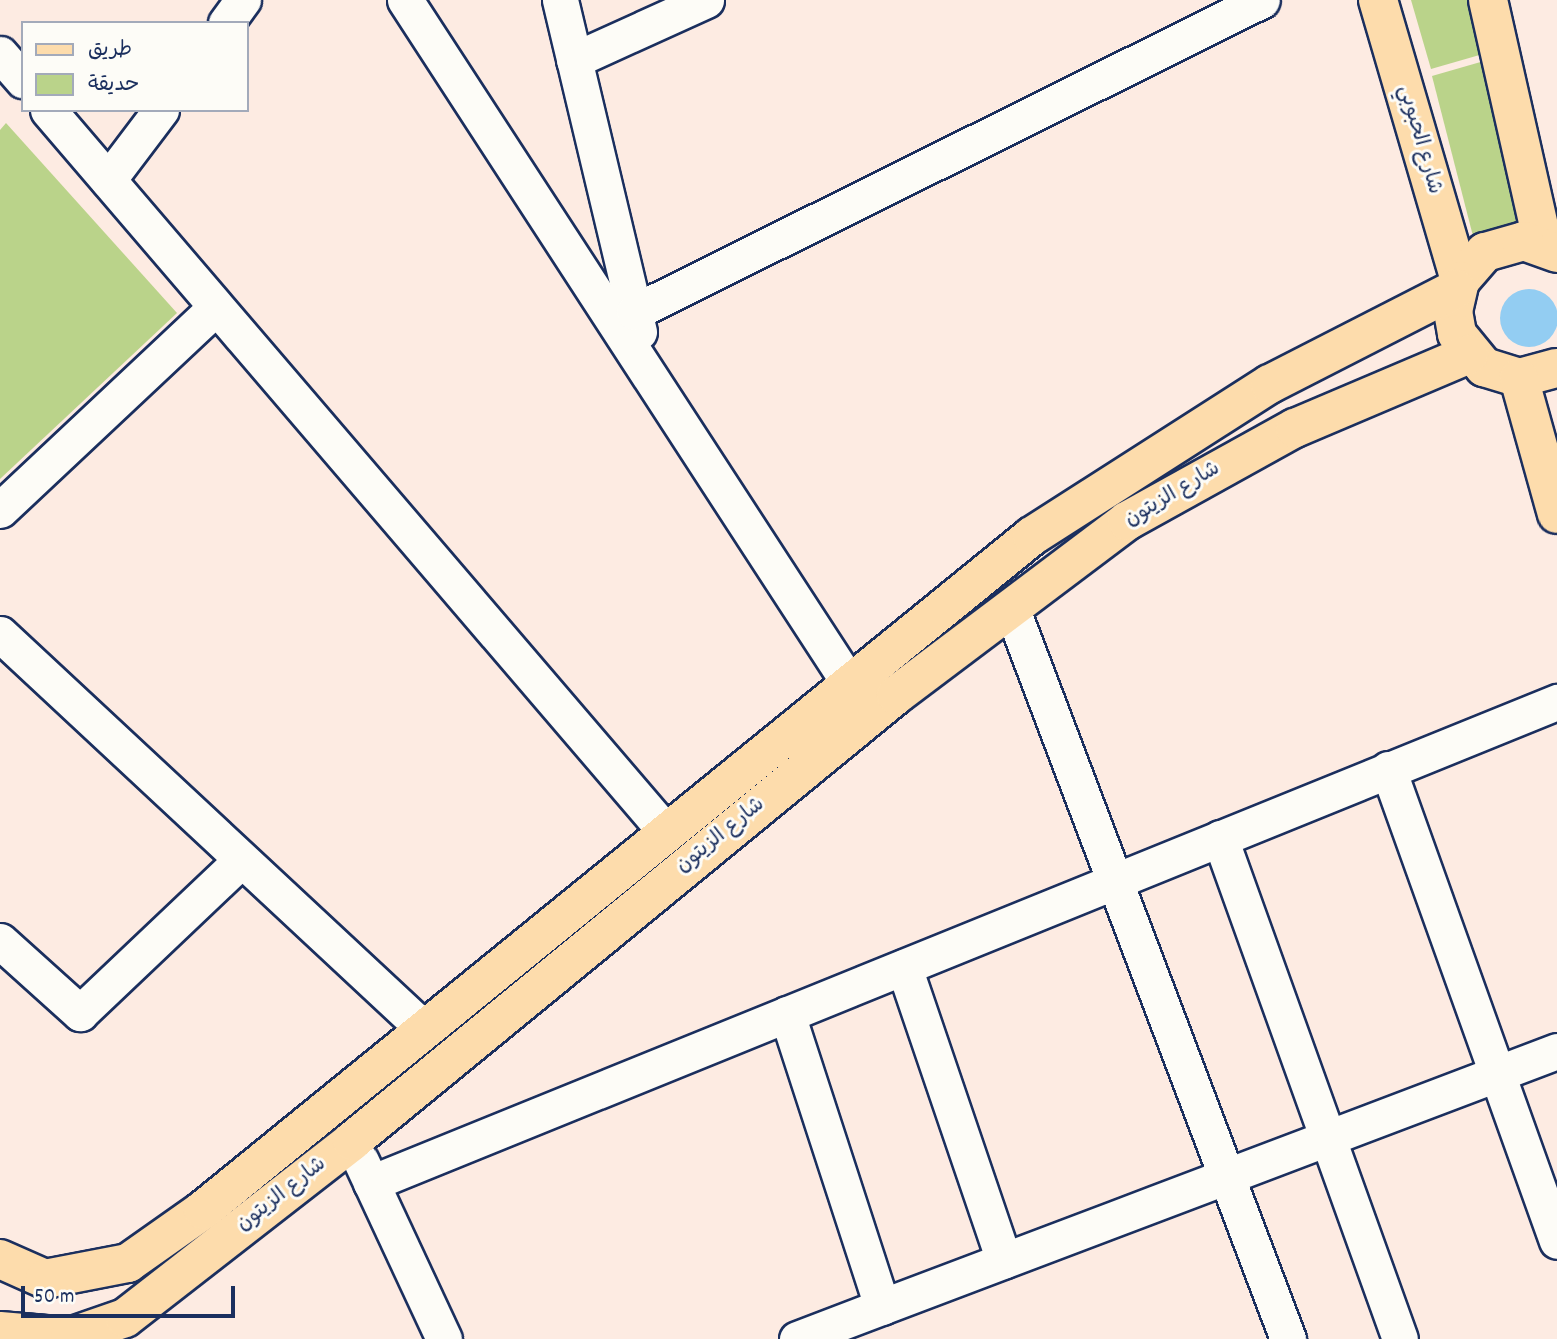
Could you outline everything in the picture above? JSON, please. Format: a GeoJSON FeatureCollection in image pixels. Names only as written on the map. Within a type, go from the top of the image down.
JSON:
{"type":"FeatureCollection","features":[{"type":"Feature","properties":{"kind":"main road","name":"شارع الحبوبي"},"geometry":{"type":"LineString","coordinates":[[1378,0],[1458,285],[1457,334],[1469,354]]}},
{"type":"Feature","properties":{"kind":"main road"},"geometry":{"type":"LineString","coordinates":[[1458,285],[1470,264],[1503,244],[1551,247],[1488,0]]}},
{"type":"Feature","properties":{"kind":"main road","name":"شارع الزيتون"},"geometry":{"type":"LineString","coordinates":[[0,1259],[45,1279],[128,1263],[203,1210],[665,831],[1032,536],[1128,469],[1294,371],[1458,285]]}},
{"type":"Feature","properties":{"kind":"main road"},"geometry":{"type":"LineString","coordinates":[[1469,354],[1484,367],[1519,378],[1557,368]]}},
{"type":"Feature","properties":{"kind":"main road","name":"شارع الزيتون"},"geometry":{"type":"LineString","coordinates":[[0,1331],[36,1338],[99,1335],[352,1141],[1011,607],[1127,521],[1211,471],[1386,385],[1469,354]]}},
{"type":"Feature","properties":{"kind":"main road"},"geometry":{"type":"LineString","coordinates":[[1519,378],[1557,514]]}},
{"type":"Feature","properties":{"kind":"street"},"geometry":{"type":"LineString","coordinates":[[227,21],[243,0]]}},
{"type":"Feature","properties":{"kind":"street"},"geometry":{"type":"LineString","coordinates":[[405,0],[651,383],[849,683]]}},
{"type":"Feature","properties":{"kind":"street"},"geometry":{"type":"LineString","coordinates":[[560,0],[651,383]]}},
{"type":"Feature","properties":{"kind":"street"},"geometry":{"type":"LineString","coordinates":[[574,60],[706,0]]}},
{"type":"Feature","properties":{"kind":"street"},"geometry":{"type":"LineString","coordinates":[[635,312],[1262,0]]}},
{"type":"Feature","properties":{"kind":"street"},"geometry":{"type":"LineString","coordinates":[[50,112],[665,831]]}},
{"type":"Feature","properties":{"kind":"street"},"geometry":{"type":"LineString","coordinates":[[108,180],[159,112]]}},
{"type":"Feature","properties":{"kind":"street"},"geometry":{"type":"LineString","coordinates":[[0,510],[216,307]]}},
{"type":"Feature","properties":{"kind":"street"},"geometry":{"type":"LineString","coordinates":[[1011,607],[1288,1339]]}},
{"type":"Feature","properties":{"kind":"street"},"geometry":{"type":"LineString","coordinates":[[0,634],[240,861],[424,1029]]}},
{"type":"Feature","properties":{"kind":"street"},"geometry":{"type":"LineString","coordinates":[[371,1184],[1557,702]]}},
{"type":"Feature","properties":{"kind":"street"},"geometry":{"type":"LineString","coordinates":[[1388,769],[1557,1241]]}},
{"type":"Feature","properties":{"kind":"street"},"geometry":{"type":"LineString","coordinates":[[1220,838],[1400,1339]]}},
{"type":"Feature","properties":{"kind":"street"},"geometry":{"type":"LineString","coordinates":[[0,941],[80,1013],[240,861]]}},
{"type":"Feature","properties":{"kind":"street"},"geometry":{"type":"LineString","coordinates":[[904,967],[1004,1260]]}},
{"type":"Feature","properties":{"kind":"street"},"geometry":{"type":"LineString","coordinates":[[787,1014],[882,1307]]}},
{"type":"Feature","properties":{"kind":"street"},"geometry":{"type":"LineString","coordinates":[[797,1339],[1557,1051]]}},
{"type":"Feature","properties":{"kind":"street"},"geometry":{"type":"LineString","coordinates":[[352,1141],[444,1339]]}},
{"type":"Feature","properties":{"kind":"green space"},"geometry":{"type":"Polygon","coordinates":[[[1411,0],[1469,0],[1483,54],[1431,69],[1411,0]]]}},
{"type":"Feature","properties":{"kind":"green space"},"geometry":{"type":"Polygon","coordinates":[[[1484,61],[1531,227],[1475,244],[1432,76],[1484,61]]]}},
{"type":"Feature","properties":{"kind":"green space"},"geometry":{"type":"Polygon","coordinates":[[[6,123],[177,313],[0,479],[0,130],[6,123]]]}},
{"type":"Feature","properties":{"kind":"water"},"geometry":{"type":"Polygon","coordinates":[[[1529,289],[1540,291],[1553,302],[1558,318],[1556,329],[1545,342],[1529,347],[1518,345],[1505,334],[1500,318],[1502,307],[1513,294],[1529,289]]]}}]}
